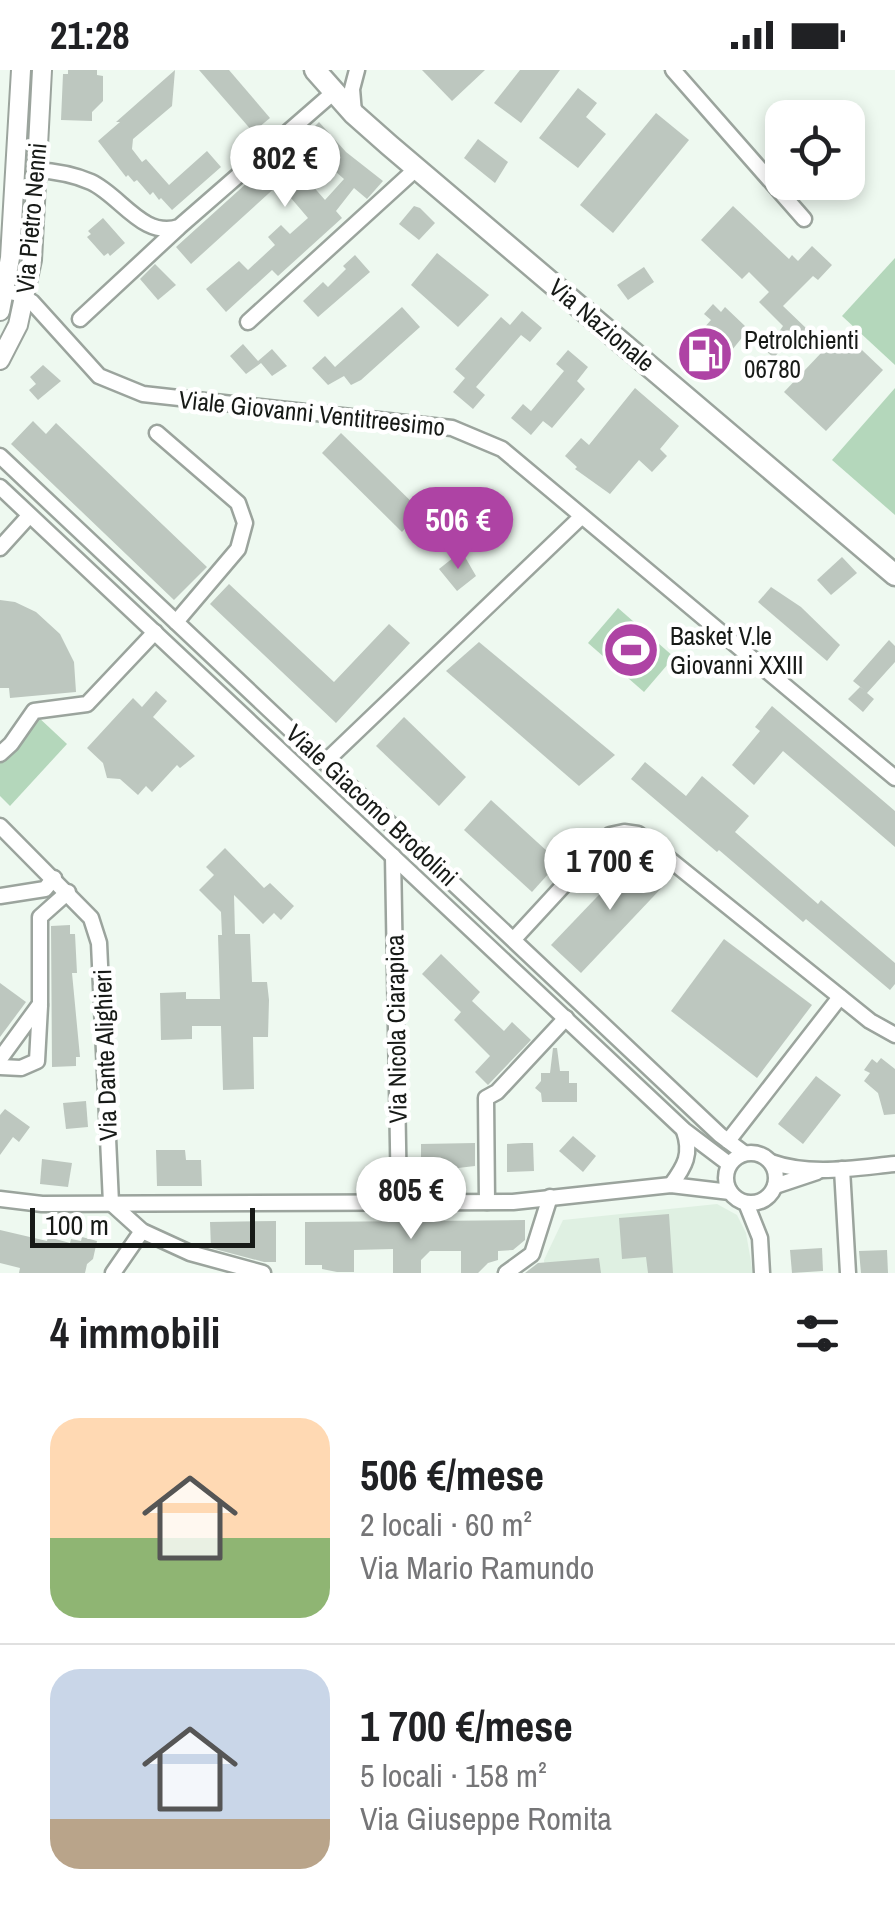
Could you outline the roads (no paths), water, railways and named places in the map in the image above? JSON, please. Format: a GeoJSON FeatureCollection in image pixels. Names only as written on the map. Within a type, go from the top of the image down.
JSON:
{"type":"FeatureCollection","features":[{"type":"Feature","properties":{"kind":"main road","name":"Via Nazionale"},"geometry":{"type":"LineString","coordinates":[[315,70],[354,114],[895,575]]}},
{"type":"Feature","properties":{"kind":"street","name":"Via Pietro Nenni"},"geometry":{"type":"LineString","coordinates":[[0,310],[10,258],[21,70]]}},
{"type":"Feature","properties":{"kind":"street","name":"Via Pietro Nenni"},"geometry":{"type":"LineString","coordinates":[[0,360],[18,325],[32,260],[42,70]]}},
{"type":"Feature","properties":{"kind":"street"},"geometry":{"type":"LineString","coordinates":[[354,114],[352,89],[357,70]]}},
{"type":"Feature","properties":{"kind":"street"},"geometry":{"type":"LineString","coordinates":[[673,70],[804,219]]}},
{"type":"Feature","properties":{"kind":"street"},"geometry":{"type":"LineString","coordinates":[[80,319],[334,92]]}},
{"type":"Feature","properties":{"kind":"street"},"geometry":{"type":"LineString","coordinates":[[248,322],[417,168]]}},
{"type":"Feature","properties":{"kind":"street"},"geometry":{"type":"LineString","coordinates":[[36,170],[70,174],[91,182],[153,229],[167,232],[179,228]]}},
{"type":"Feature","properties":{"kind":"street","name":"Viale Giovanni Ventitreesimo"},"geometry":{"type":"LineString","coordinates":[[5,291],[26,298],[80,358],[115,385],[143,394],[396,420],[462,431],[502,449],[895,778]]}},
{"type":"Feature","properties":{"kind":"street"},"geometry":{"type":"LineString","coordinates":[[157,433],[238,503],[245,523],[238,548],[176,622]]}},
{"type":"Feature","properties":{"kind":"street","name":"Viale Giacomo Brodolini"},"geometry":{"type":"LineString","coordinates":[[0,456],[744,1153]]}},
{"type":"Feature","properties":{"kind":"street","name":"Viale Giacomo Brodolini"},"geometry":{"type":"LineString","coordinates":[[0,487],[727,1169]]}},
{"type":"Feature","properties":{"kind":"street"},"geometry":{"type":"LineString","coordinates":[[0,548],[29,516]]}},
{"type":"Feature","properties":{"kind":"street"},"geometry":{"type":"LineString","coordinates":[[326,762],[582,517]]}},
{"type":"Feature","properties":{"kind":"street"},"geometry":{"type":"LineString","coordinates":[[0,754],[34,711],[87,704],[155,632]]}},
{"type":"Feature","properties":{"kind":"street","name":"Via Dante Alighieri"},"geometry":{"type":"LineString","coordinates":[[0,826],[90,918],[103,964],[112,1204]]}},
{"type":"Feature","properties":{"kind":"street"},"geometry":{"type":"LineString","coordinates":[[514,939],[610,835],[638,834],[870,1021],[895,1035]]}},
{"type":"Feature","properties":{"kind":"street","name":"Via Nicola Ciarapica"},"geometry":{"type":"LineString","coordinates":[[393,856],[400,1202]]}},
{"type":"Feature","properties":{"kind":"street"},"geometry":{"type":"LineString","coordinates":[[0,896],[45,889],[54,878]]}},
{"type":"Feature","properties":{"kind":"street"},"geometry":{"type":"LineString","coordinates":[[0,1068],[21,1068],[37,1061],[40,917],[68,892]]}},
{"type":"Feature","properties":{"kind":"street"},"geometry":{"type":"LineString","coordinates":[[728,1141],[840,997]]}},
{"type":"Feature","properties":{"kind":"street"},"geometry":{"type":"LineString","coordinates":[[0,1059],[40,1004]]}},
{"type":"Feature","properties":{"kind":"street"},"geometry":{"type":"LineString","coordinates":[[487,1202],[486,1098],[497,1092],[566,1018]]}},
{"type":"Feature","properties":{"kind":"street"},"geometry":{"type":"LineString","coordinates":[[677,1186],[688,1160],[684,1130]]}},
{"type":"Feature","properties":{"kind":"street"},"geometry":{"type":"LineString","coordinates":[[677,1186],[727,1169],[744,1153],[759,1154],[771,1162],[823,1170],[895,1164]]}},
{"type":"Feature","properties":{"kind":"street"},"geometry":{"type":"LineString","coordinates":[[762,1273],[760,1238],[775,1169],[771,1162]]}},
{"type":"Feature","properties":{"kind":"street"},"geometry":{"type":"LineString","coordinates":[[727,1169],[730,1192]]}},
{"type":"Feature","properties":{"kind":"street"},"geometry":{"type":"LineString","coordinates":[[842,1169],[848,1273]]}},
{"type":"Feature","properties":{"kind":"street"},"geometry":{"type":"LineString","coordinates":[[746,1203],[823,1170]]}},
{"type":"Feature","properties":{"kind":"street"},"geometry":{"type":"LineString","coordinates":[[0,1199],[42,1204],[513,1202],[677,1186],[730,1192],[746,1203],[760,1238]]}},
{"type":"Feature","properties":{"kind":"street"},"geometry":{"type":"LineString","coordinates":[[506,1273],[532,1254],[550,1197]]}},
{"type":"Feature","properties":{"kind":"street"},"geometry":{"type":"LineString","coordinates":[[112,1204],[142,1232],[190,1253],[263,1273]]}},
{"type":"Feature","properties":{"kind":"street"},"geometry":{"type":"LineString","coordinates":[[112,1273],[142,1232]]}},
{"type":"Feature","properties":{"kind":"place","name":"Petrolchienti 06780"},"geometry":{"type":"Point","coordinates":[705,354]}},
{"type":"Feature","properties":{"kind":"place","name":"Basket V.le Giovanni XXIII"},"geometry":{"type":"Point","coordinates":[631,650]}}]}
